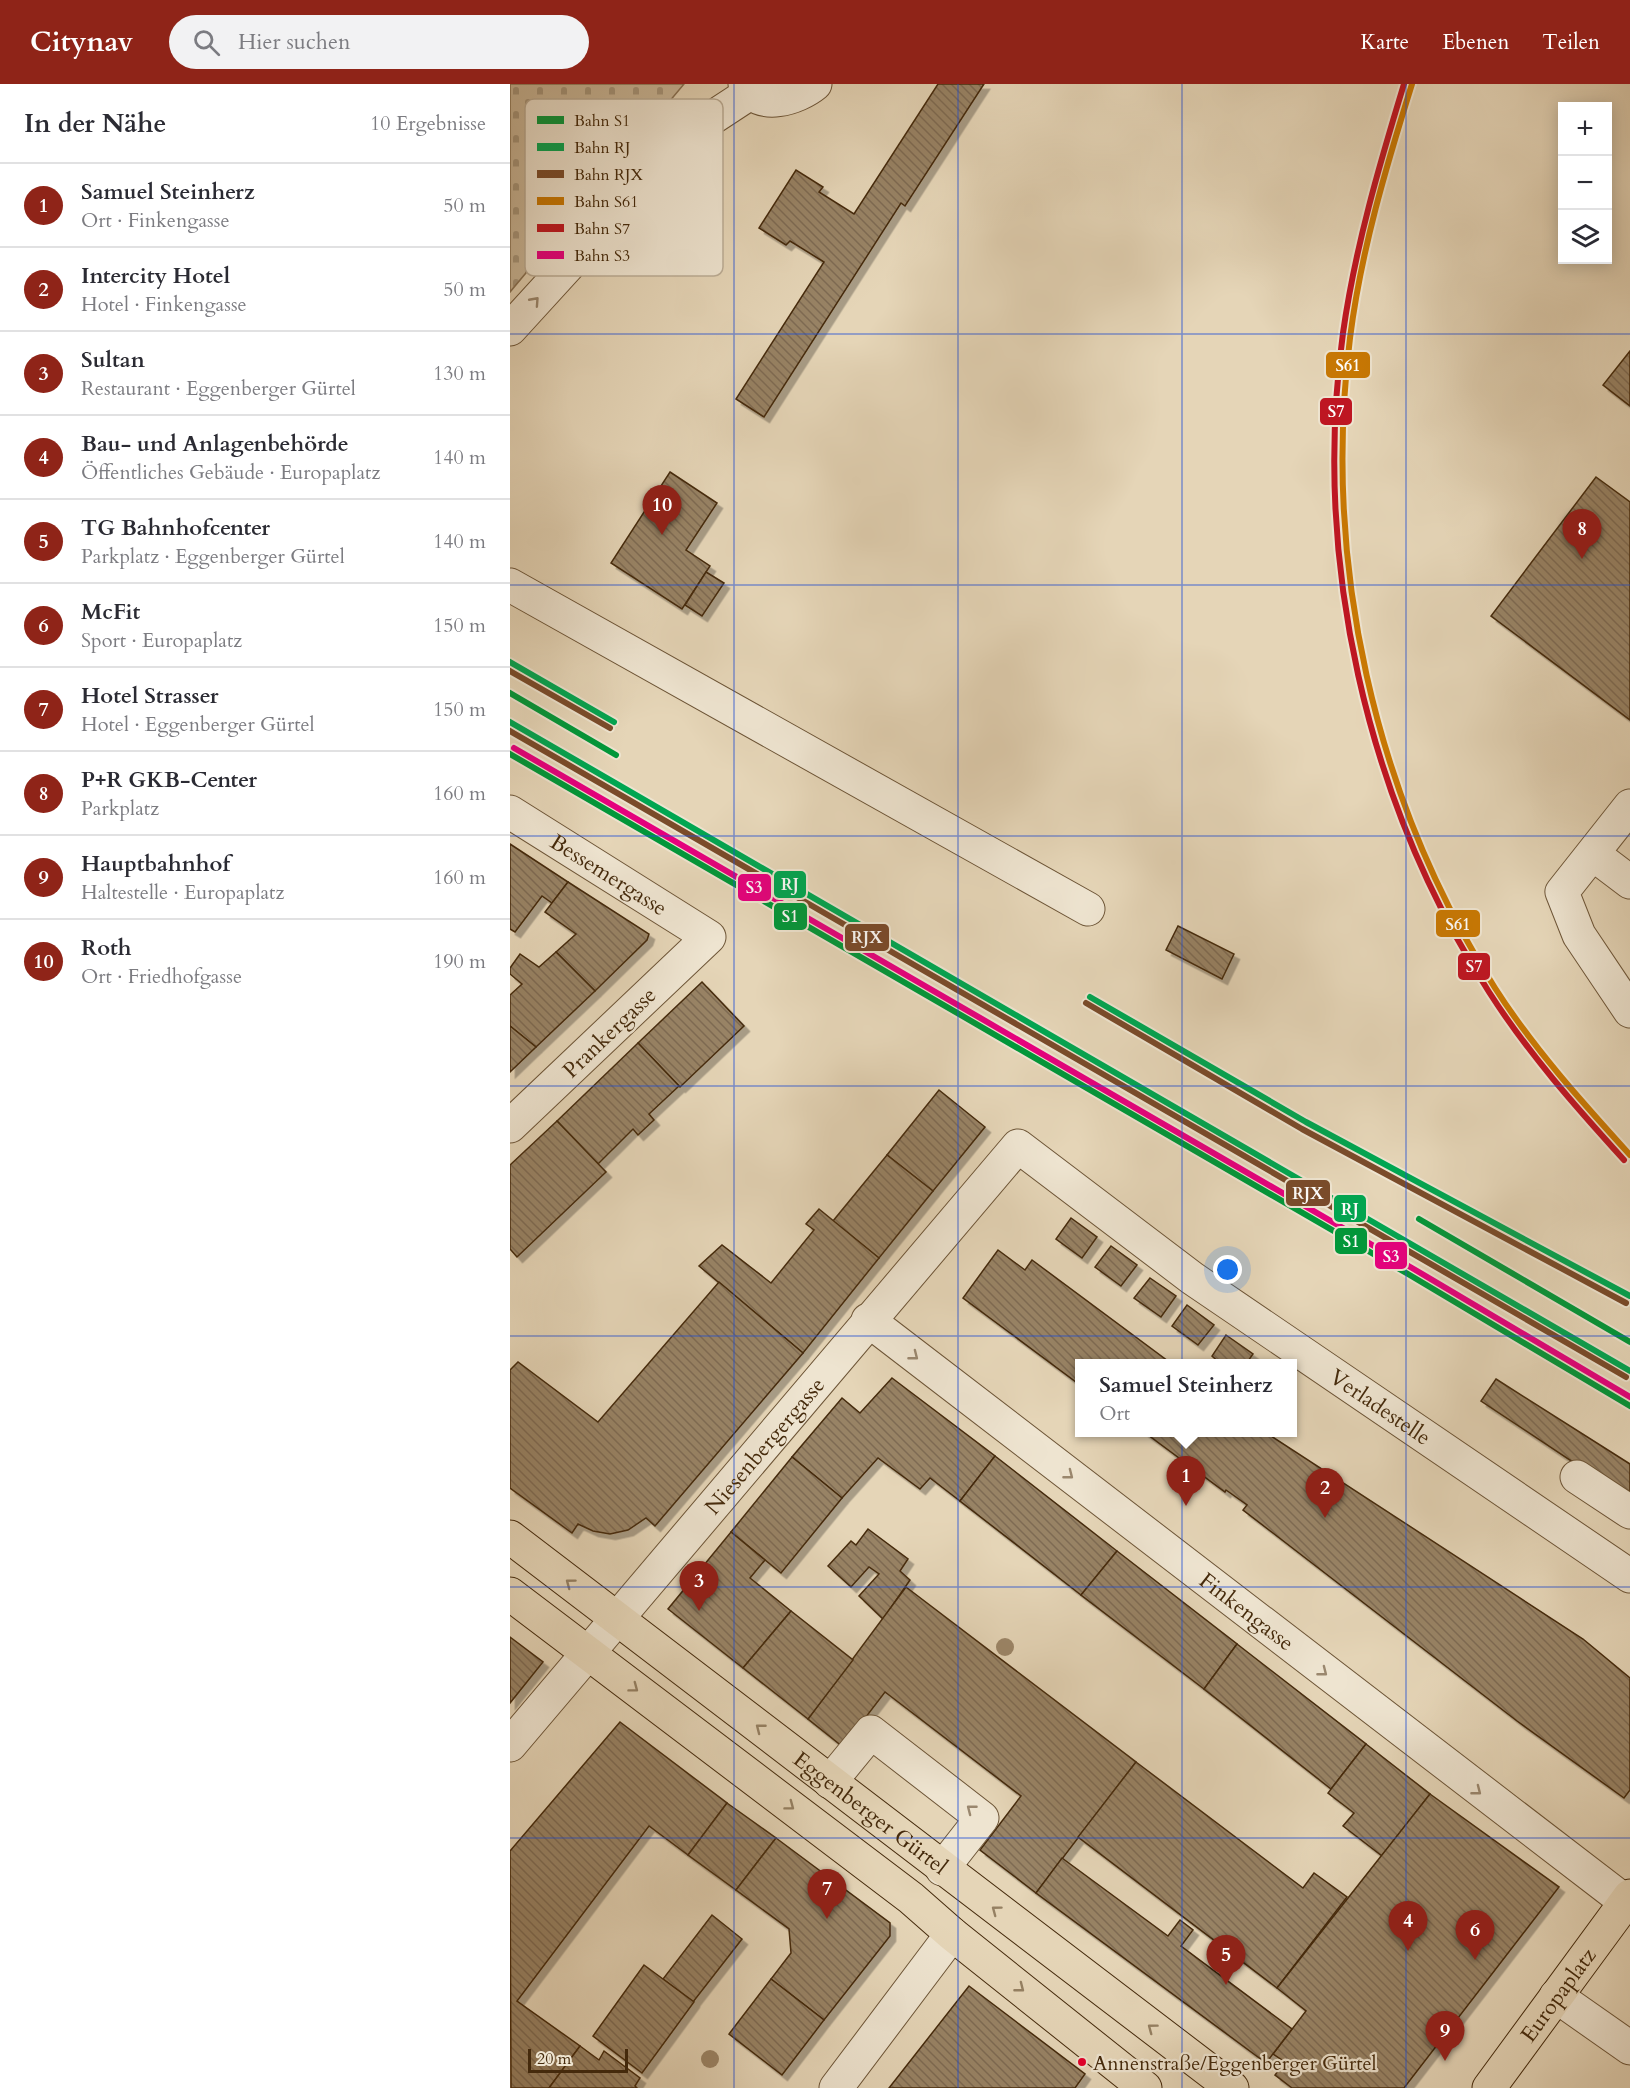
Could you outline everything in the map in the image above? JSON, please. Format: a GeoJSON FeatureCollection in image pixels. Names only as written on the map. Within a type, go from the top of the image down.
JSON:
{"type":"FeatureCollection","features":[{"type":"Feature","properties":{"kind":"main road","name":"Eggenberger Gürtel"},"geometry":{"type":"LineString","coordinates":[[510,1538],[1232,2088]]}},
{"type":"Feature","properties":{"kind":"main road","name":"Eggenberger Gürtel"},"geometry":{"type":"LineString","coordinates":[[510,1594],[910,1898],[1145,2088]]}},
{"type":"Feature","properties":{"kind":"main road","name":"Europaplatz"},"geometry":{"type":"LineString","coordinates":[[1489,2088],[1628,1899]]}},
{"type":"Feature","properties":{"kind":"street"},"geometry":{"type":"LineString","coordinates":[[723,107],[748,88],[766,99],[784,99],[804,93],[815,84]]}},
{"type":"Feature","properties":{"kind":"street"},"geometry":{"type":"LineString","coordinates":[[510,329],[558,276]]}},
{"type":"Feature","properties":{"kind":"street"},"geometry":{"type":"LineString","coordinates":[[510,585],[1088,909]]}},
{"type":"Feature","properties":{"kind":"street"},"geometry":{"type":"LineString","coordinates":[[1630,806],[1562,892],[1579,935],[1630,1011]]}},
{"type":"Feature","properties":{"kind":"street","name":"Bessemergasse"},"geometry":{"type":"LineString","coordinates":[[510,812],[709,937]]}},
{"type":"Feature","properties":{"kind":"street"},"geometry":{"type":"LineString","coordinates":[[1593,854],[1630,882]]}},
{"type":"Feature","properties":{"kind":"street","name":"Prankergasse"},"geometry":{"type":"LineString","coordinates":[[510,1126],[709,937]]}},
{"type":"Feature","properties":{"kind":"street","name":"Niesenbergergasse"},"geometry":{"type":"LineString","coordinates":[[510,1745],[868,1320],[1018,1146]]}},
{"type":"Feature","properties":{"kind":"street","name":"Verladestelle"},"geometry":{"type":"LineString","coordinates":[[1018,1146],[1192,1278],[1630,1576]]}},
{"type":"Feature","properties":{"kind":"street","name":"Finkengasse"},"geometry":{"type":"LineString","coordinates":[[868,1320],[1583,1872],[1628,1899]]}},
{"type":"Feature","properties":{"kind":"street"},"geometry":{"type":"LineString","coordinates":[[1577,1477],[1630,1512]]}},
{"type":"Feature","properties":{"kind":"street"},"geometry":{"type":"LineString","coordinates":[[830,1782],[871,1732],[890,1746],[982,1818],[942,1869]]}},
{"type":"Feature","properties":{"kind":"street"},"geometry":{"type":"LineString","coordinates":[[836,2088],[952,1934]]}},
{"type":"Feature","properties":{"kind":"street"},"geometry":{"type":"LineString","coordinates":[[1556,1996],[1630,2048]]}},
{"type":"Feature","properties":{"kind":"green space"},"geometry":{"type":"Polygon","coordinates":[[[510,84],[684,84],[671,99],[525,99],[525,274],[510,292],[510,84]]]}},
{"type":"Feature","properties":{"kind":"building"},"geometry":{"type":"Polygon","coordinates":[[[938,84],[984,84],[905,206],[901,203],[764,417],[736,399],[824,262],[790,241],[786,245],[759,228],[796,170],[823,187],[819,192],[854,214],[938,84]]]}},
{"type":"Feature","properties":{"kind":"building"},"geometry":{"type":"Polygon","coordinates":[[[1630,351],[1630,406],[1603,385],[1630,351]]]}},
{"type":"Feature","properties":{"kind":"building"},"geometry":{"type":"Polygon","coordinates":[[[670,472],[717,503],[686,550],[710,566],[682,609],[611,563],[670,472]]]}},
{"type":"Feature","properties":{"kind":"building"},"geometry":{"type":"Polygon","coordinates":[[[1596,477],[1630,502],[1630,720],[1491,616],[1596,477]]]}},
{"type":"Feature","properties":{"kind":"building"},"geometry":{"type":"Polygon","coordinates":[[[706,572],[724,583],[702,616],[685,605],[706,572]]]}},
{"type":"Feature","properties":{"kind":"building"},"geometry":{"type":"Polygon","coordinates":[[[510,844],[568,882],[552,903],[542,896],[515,932],[510,929],[510,844]]]}},
{"type":"Feature","properties":{"kind":"building"},"geometry":{"type":"Polygon","coordinates":[[[568,882],[649,934],[647,940],[595,991],[556,952],[576,934],[545,912],[568,882]]]}},
{"type":"Feature","properties":{"kind":"building"},"geometry":{"type":"Polygon","coordinates":[[[1178,926],[1234,954],[1222,979],[1166,950],[1178,926]]]}},
{"type":"Feature","properties":{"kind":"building"},"geometry":{"type":"Polygon","coordinates":[[[556,952],[595,991],[536,1047],[510,1026],[510,995],[522,984],[510,974],[510,968],[520,954],[539,967],[556,952]]]}},
{"type":"Feature","properties":{"kind":"building"},"geometry":{"type":"Polygon","coordinates":[[[702,982],[744,1026],[680,1087],[638,1043],[702,982]]]}},
{"type":"Feature","properties":{"kind":"building"},"geometry":{"type":"Polygon","coordinates":[[[510,1026],[536,1047],[510,1072],[510,1026]]]}},
{"type":"Feature","properties":{"kind":"building"},"geometry":{"type":"Polygon","coordinates":[[[638,1043],[679,1086],[649,1114],[654,1120],[638,1135],[633,1129],[598,1164],[557,1121],[638,1043]]]}},
{"type":"Feature","properties":{"kind":"building"},"geometry":{"type":"Polygon","coordinates":[[[939,1090],[985,1127],[933,1191],[887,1155],[939,1090]]]}},
{"type":"Feature","properties":{"kind":"building"},"geometry":{"type":"Polygon","coordinates":[[[557,1121],[606,1172],[517,1257],[510,1249],[510,1165],[557,1121]]]}},
{"type":"Feature","properties":{"kind":"building"},"geometry":{"type":"Polygon","coordinates":[[[887,1155],[933,1191],[879,1258],[833,1221],[887,1155]]]}},
{"type":"Feature","properties":{"kind":"building"},"geometry":{"type":"Polygon","coordinates":[[[819,1209],[879,1258],[803,1353],[699,1266],[722,1245],[771,1283],[814,1230],[806,1224],[819,1209]]]}},
{"type":"Feature","properties":{"kind":"building"},"geometry":{"type":"Polygon","coordinates":[[[1071,1218],[1097,1237],[1082,1258],[1056,1239],[1071,1218]]]}},
{"type":"Feature","properties":{"kind":"building"},"geometry":{"type":"Polygon","coordinates":[[[1111,1246],[1137,1265],[1121,1286],[1095,1267],[1111,1246]]]}},
{"type":"Feature","properties":{"kind":"building"},"geometry":{"type":"Polygon","coordinates":[[[998,1250],[1025,1270],[1032,1260],[1165,1359],[1075,1359],[1075,1381],[963,1298],[998,1250]]]}},
{"type":"Feature","properties":{"kind":"building"},"geometry":{"type":"Polygon","coordinates":[[[1150,1278],[1176,1296],[1161,1317],[1134,1298],[1150,1278]]]}},
{"type":"Feature","properties":{"kind":"building"},"geometry":{"type":"Polygon","coordinates":[[[719,1282],[803,1353],[655,1526],[646,1518],[628,1530],[610,1534],[593,1531],[578,1524],[572,1533],[510,1488],[510,1370],[518,1362],[598,1422],[719,1282]]]}},
{"type":"Feature","properties":{"kind":"building"},"geometry":{"type":"Polygon","coordinates":[[[1187,1305],[1214,1325],[1198,1345],[1172,1326],[1187,1305]]]}},
{"type":"Feature","properties":{"kind":"building"},"geometry":{"type":"Polygon","coordinates":[[[1226,1335],[1253,1354],[1250,1359],[1215,1359],[1212,1356],[1226,1335]]]}},
{"type":"Feature","properties":{"kind":"building"},"geometry":{"type":"Polygon","coordinates":[[[892,1378],[995,1456],[960,1501],[930,1478],[920,1489],[878,1458],[842,1498],[792,1457],[842,1398],[860,1413],[892,1378]]]}},
{"type":"Feature","properties":{"kind":"building"},"geometry":{"type":"Polygon","coordinates":[[[1496,1379],[1630,1464],[1630,1500],[1481,1401],[1496,1379]]]}},
{"type":"Feature","properties":{"kind":"building"},"geometry":{"type":"Polygon","coordinates":[[[1151,1437],[1273,1437],[1583,1639],[1630,1678],[1630,1790],[1624,1798],[1517,1721],[1243,1510],[1247,1505],[1226,1490],[1225,1492],[1151,1437]]]}},
{"type":"Feature","properties":{"kind":"building"},"geometry":{"type":"Polygon","coordinates":[[[995,1456],[1117,1551],[1081,1595],[960,1501],[995,1456]]]}},
{"type":"Feature","properties":{"kind":"building"},"geometry":{"type":"Polygon","coordinates":[[[792,1457],[842,1498],[781,1573],[731,1532],[792,1457]]]}},
{"type":"Feature","properties":{"kind":"building"},"geometry":{"type":"Polygon","coordinates":[[[868,1529],[908,1559],[900,1571],[910,1580],[883,1619],[859,1596],[879,1574],[869,1567],[851,1587],[828,1566],[851,1541],[856,1545],[868,1529]]]}},
{"type":"Feature","properties":{"kind":"building"},"geometry":{"type":"Polygon","coordinates":[[[731,1532],[765,1560],[750,1578],[791,1611],[743,1668],[668,1609],[731,1532]]]}},
{"type":"Feature","properties":{"kind":"building"},"geometry":{"type":"Polygon","coordinates":[[[1117,1551],[1237,1644],[1204,1689],[1081,1595],[1117,1551]]]}},
{"type":"Feature","properties":{"kind":"building"},"geometry":{"type":"Polygon","coordinates":[[[906,1587],[1136,1762],[1036,1893],[980,1850],[1021,1796],[885,1692],[843,1747],[808,1719],[906,1587]]]}},
{"type":"Feature","properties":{"kind":"building"},"geometry":{"type":"Polygon","coordinates":[[[791,1611],[853,1660],[808,1719],[743,1668],[791,1611]]]}},
{"type":"Feature","properties":{"kind":"building"},"geometry":{"type":"Polygon","coordinates":[[[510,1637],[543,1662],[510,1703],[510,1637]]]}},
{"type":"Feature","properties":{"kind":"building"},"geometry":{"type":"Polygon","coordinates":[[[1237,1644],[1366,1744],[1331,1789],[1204,1689],[1237,1644]]]}},
{"type":"Feature","properties":{"kind":"building"},"geometry":{"type":"Polygon","coordinates":[[[620,1722],[727,1803],[688,1855],[649,1826],[517,2001],[580,2046],[549,2088],[511,2088],[510,1851],[620,1722]]]}},
{"type":"Feature","properties":{"kind":"building"},"geometry":{"type":"Polygon","coordinates":[[[1366,1744],[1430,1794],[1382,1856],[1343,1826],[1354,1813],[1328,1793],[1366,1744]]]}},
{"type":"Feature","properties":{"kind":"building"},"geometry":{"type":"Polygon","coordinates":[[[1136,1762],[1303,1888],[1314,1873],[1347,1897],[1277,1988],[1078,1837],[1136,1762]]]}},
{"type":"Feature","properties":{"kind":"building"},"geometry":{"type":"Polygon","coordinates":[[[1430,1794],[1559,1887],[1404,2088],[1292,2088],[1275,2075],[1285,2062],[1273,2054],[1306,2011],[1277,1988],[1430,1794]]]}},
{"type":"Feature","properties":{"kind":"building"},"geometry":{"type":"Polygon","coordinates":[[[727,1803],[776,1838],[736,1890],[688,1855],[727,1803]]]}},
{"type":"Feature","properties":{"kind":"building"},"geometry":{"type":"Polygon","coordinates":[[[776,1838],[890,1923],[890,1936],[824,2020],[771,1979],[791,1953],[789,1929],[736,1890],[776,1838]]]}},
{"type":"Feature","properties":{"kind":"building"},"geometry":{"type":"Polygon","coordinates":[[[1062,1858],[1168,1936],[1180,1920],[1193,1930],[1181,1946],[1292,2029],[1266,2063],[1036,1893],[1062,1858]]]}},
{"type":"Feature","properties":{"kind":"building"},"geometry":{"type":"Polygon","coordinates":[[[712,1915],[742,1939],[693,2002],[663,1979],[712,1915]]]}},
{"type":"Feature","properties":{"kind":"building"},"geometry":{"type":"Polygon","coordinates":[[[644,1965],[694,2002],[642,2073],[593,2036],[644,1965]]]}},
{"type":"Feature","properties":{"kind":"building"},"geometry":{"type":"Polygon","coordinates":[[[771,1979],[824,2020],[782,2075],[729,2034],[771,1979]]]}},
{"type":"Feature","properties":{"kind":"building"},"geometry":{"type":"Polygon","coordinates":[[[969,1986],[1085,2074],[1075,2088],[889,2088],[969,1986]]]}},
{"type":"Feature","properties":{"kind":"building"},"geometry":{"type":"Polygon","coordinates":[[[580,2046],[599,2060],[604,2051],[640,2078],[635,2086],[637,2088],[549,2088],[580,2046]]]}},
{"type":"Feature","properties":{"kind":"rail line","name":"S7"},"geometry":{"type":"LineString","coordinates":[[1404,84],[1377,176],[1354,270],[1343,333],[1335,418],[1335,504],[1343,590],[1358,675],[1381,759],[1410,840],[1446,918],[1489,992],[1520,1037],[1570,1100],[1624,1160]]}},
{"type":"Feature","properties":{"kind":"rail line","name":"S61"},"geometry":{"type":"LineString","coordinates":[[1412,84],[1384,178],[1361,273],[1350,338],[1343,422],[1344,507],[1352,592],[1367,675],[1389,757],[1417,837],[1453,914],[1510,1011],[1576,1095],[1630,1155]]}},
{"type":"Feature","properties":{"kind":"rail line","name":"RJ"},"geometry":{"type":"LineString","coordinates":[[510,662],[614,722]]}},
{"type":"Feature","properties":{"kind":"rail line","name":"RJX"},"geometry":{"type":"LineString","coordinates":[[510,671],[610,728]]}},
{"type":"Feature","properties":{"kind":"rail line","name":"S1"},"geometry":{"type":"LineString","coordinates":[[510,693],[616,755]]}},
{"type":"Feature","properties":{"kind":"rail line","name":"RJ"},"geometry":{"type":"LineString","coordinates":[[510,722],[1630,1371]]}},
{"type":"Feature","properties":{"kind":"rail line","name":"RJX"},"geometry":{"type":"LineString","coordinates":[[510,731],[1626,1377]]}},
{"type":"Feature","properties":{"kind":"rail line","name":"S3"},"geometry":{"type":"LineString","coordinates":[[514,748],[1412,1268],[1630,1397]]}},
{"type":"Feature","properties":{"kind":"rail line","name":"S1"},"geometry":{"type":"LineString","coordinates":[[510,754],[1408,1274],[1630,1406]]}},
{"type":"Feature","properties":{"kind":"rail line","name":"RJ"},"geometry":{"type":"LineString","coordinates":[[1090,997],[1306,1122],[1630,1296]]}},
{"type":"Feature","properties":{"kind":"rail line","name":"RJX"},"geometry":{"type":"LineString","coordinates":[[1086,1003],[1302,1129],[1626,1303]]}},
{"type":"Feature","properties":{"kind":"rail line","name":"S1"},"geometry":{"type":"LineString","coordinates":[[1419,1219],[1630,1342]]}},
{"type":"Feature","properties":{"kind":"place","name":"Roth"},"geometry":{"type":"Point","coordinates":[662,535]}},
{"type":"Feature","properties":{"kind":"place","name":"P+R GKB-Center"},"geometry":{"type":"Point","coordinates":[1582,559]}},
{"type":"Feature","properties":{"kind":"place","name":"Samuel Steinherz"},"geometry":{"type":"Point","coordinates":[1186,1506]}},
{"type":"Feature","properties":{"kind":"place","name":"Intercity Hotel"},"geometry":{"type":"Point","coordinates":[1325,1518]}},
{"type":"Feature","properties":{"kind":"place","name":"Sultan"},"geometry":{"type":"Point","coordinates":[699,1611]}},
{"type":"Feature","properties":{"kind":"place","name":"Hotel Strasser"},"geometry":{"type":"Point","coordinates":[827,1919]}},
{"type":"Feature","properties":{"kind":"place","name":"Bau- und Anlagenbehörde"},"geometry":{"type":"Point","coordinates":[1408,1951]}},
{"type":"Feature","properties":{"kind":"place","name":"McFit"},"geometry":{"type":"Point","coordinates":[1475,1960]}},
{"type":"Feature","properties":{"kind":"place","name":"TG Bahnhofcenter"},"geometry":{"type":"Point","coordinates":[1226,1985]}},
{"type":"Feature","properties":{"kind":"place","name":"Hauptbahnhof"},"geometry":{"type":"Point","coordinates":[1445,2061]}},
{"type":"Feature","properties":{"kind":"place","name":"Annenstraße/Eggenberger Gürtel"},"geometry":{"type":"Point","coordinates":[1082,2062]}}]}
